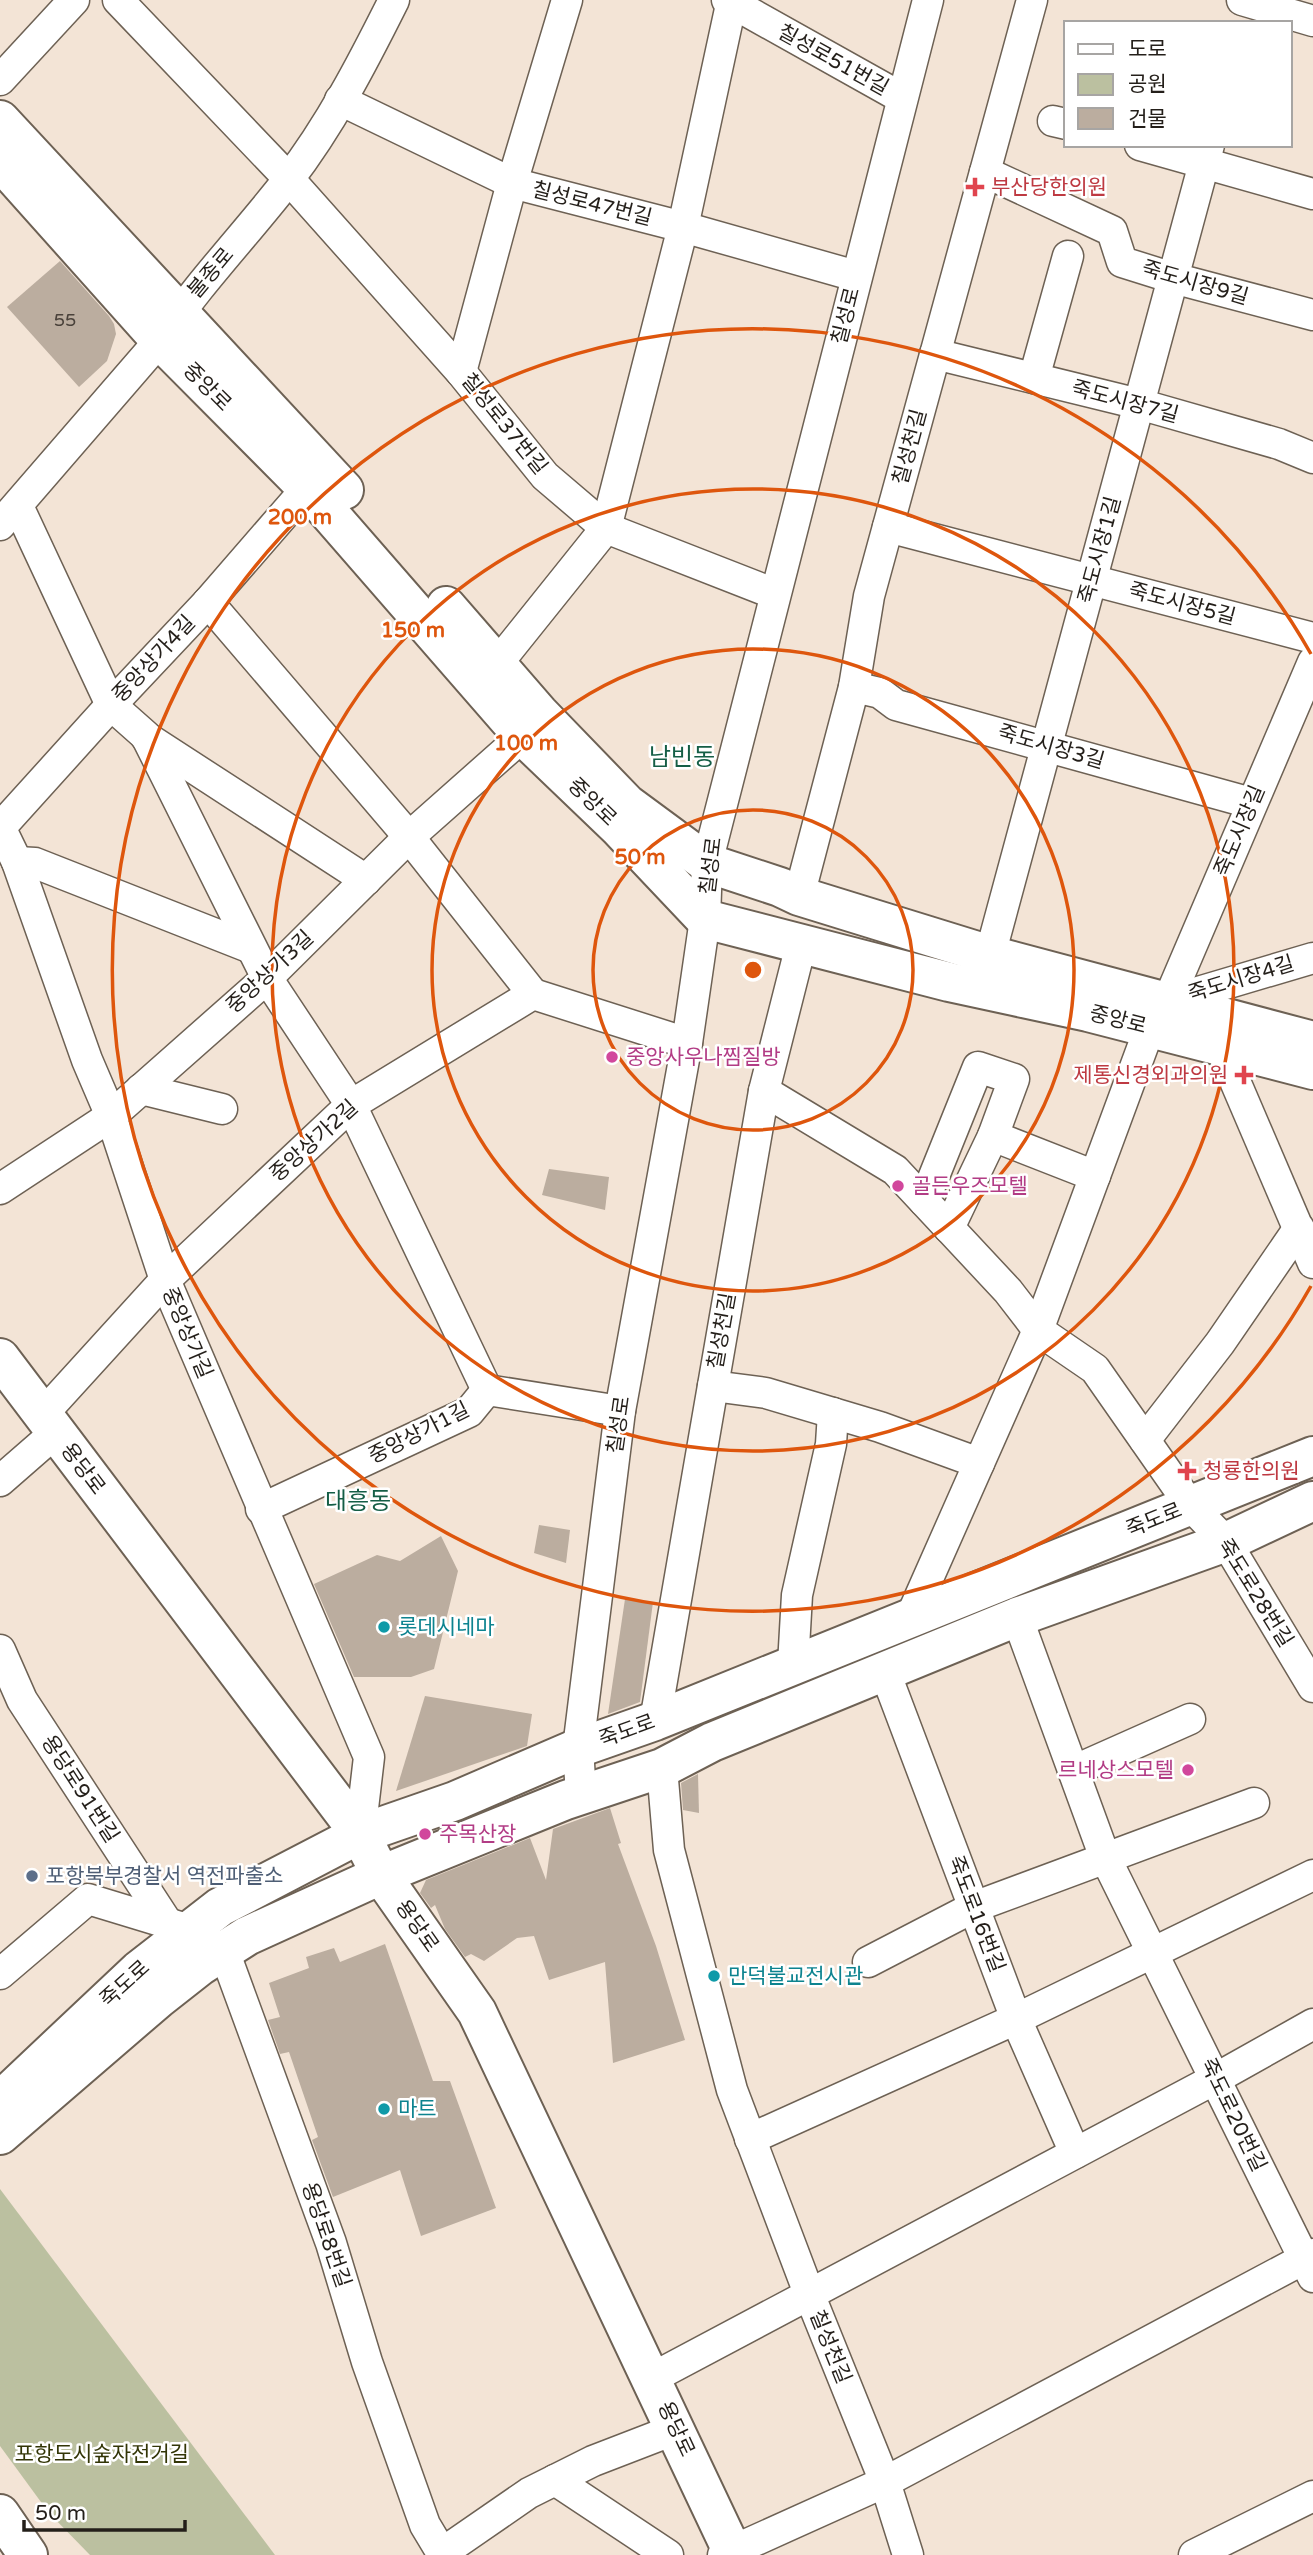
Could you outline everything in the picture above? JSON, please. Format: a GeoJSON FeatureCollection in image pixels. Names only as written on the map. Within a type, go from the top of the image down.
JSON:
{"type":"FeatureCollection","features":[{"type":"Feature","properties":{"kind":"main road","name":"중앙로"},"geometry":{"type":"LineString","coordinates":[[0,120],[307,488],[523,736],[618,827],[705,919],[949,982],[1313,1041]]}},
{"type":"Feature","properties":{"kind":"main road","name":"중앙로"},"geometry":{"type":"LineString","coordinates":[[0,161],[331,475],[539,713],[627,804],[707,863],[990,955],[1159,1014],[1220,1046],[1313,1070]]}},
{"type":"Feature","properties":{"kind":"main road","name":"용당로"},"geometry":{"type":"LineString","coordinates":[[0,1358],[360,1834],[381,1875],[477,2012],[676,2429],[730,2553]]}},
{"type":"Feature","properties":{"kind":"main road","name":"죽도로"},"geometry":{"type":"LineString","coordinates":[[0,2101],[139,1969],[179,1927],[360,1834],[455,1801],[578,1748],[655,1721],[1313,1456]]}},
{"type":"Feature","properties":{"kind":"main road","name":"죽도로"},"geometry":{"type":"LineString","coordinates":[[0,2135],[158,1999],[247,1936],[381,1875],[581,1795],[662,1768],[712,1742],[1017,1618],[1226,1542],[1313,1501]]}},
{"type":"Feature","properties":{"kind":"main road"},"geometry":{"type":"LineString","coordinates":[[0,2514],[28,2555]]}},
{"type":"Feature","properties":{"kind":"street"},"geometry":{"type":"LineString","coordinates":[[0,80],[74,0]]}},
{"type":"Feature","properties":{"kind":"street","name":"칠성로37번길"},"geometry":{"type":"LineString","coordinates":[[118,0],[289,179],[461,372],[545,476],[606,528],[775,594]]}},
{"type":"Feature","properties":{"kind":"street"},"geometry":{"type":"LineString","coordinates":[[461,372],[512,184],[568,0]]}},
{"type":"Feature","properties":{"kind":"street","name":"칠성로"},"geometry":{"type":"LineString","coordinates":[[581,1795],[578,1748],[620,1411],[687,1043],[705,919],[707,863],[928,0]]}},
{"type":"Feature","properties":{"kind":"street","name":"칠성천길"},"geometry":{"type":"LineString","coordinates":[[799,895],[854,687],[869,596],[1032,0]]}},
{"type":"Feature","properties":{"kind":"street"},"geometry":{"type":"LineString","coordinates":[[497,664],[606,528],[683,227],[730,1]]}},
{"type":"Feature","properties":{"kind":"street","name":"칠성로51번길"},"geometry":{"type":"LineString","coordinates":[[730,1],[902,98]]}},
{"type":"Feature","properties":{"kind":"street","name":"불종로"},"geometry":{"type":"LineString","coordinates":[[9,516],[289,179],[340,100],[384,4]]}},
{"type":"Feature","properties":{"kind":"street"},"geometry":{"type":"LineString","coordinates":[[1244,8],[1313,21]]}},
{"type":"Feature","properties":{"kind":"street","name":"칠성로47번길"},"geometry":{"type":"LineString","coordinates":[[340,100],[512,184],[683,227],[856,276]]}},
{"type":"Feature","properties":{"kind":"street"},"geometry":{"type":"LineString","coordinates":[[1155,147],[1206,154],[1313,194]]}},
{"type":"Feature","properties":{"kind":"street","name":"죽도시장1길"},"geometry":{"type":"LineString","coordinates":[[990,955],[1206,154]]}},
{"type":"Feature","properties":{"kind":"street","name":"죽도시장9길"},"geometry":{"type":"LineString","coordinates":[[985,172],[1112,231],[1122,262],[1313,315]]}},
{"type":"Feature","properties":{"kind":"street"},"geometry":{"type":"LineString","coordinates":[[1034,378],[1068,256]]}},
{"type":"Feature","properties":{"kind":"street","name":"죽도시장7길"},"geometry":{"type":"LineString","coordinates":[[935,354],[1139,404],[1279,444],[1313,458]]}},
{"type":"Feature","properties":{"kind":"street","name":"중앙상가4길"},"geometry":{"type":"LineString","coordinates":[[0,828],[208,602],[307,488]]}},
{"type":"Feature","properties":{"kind":"street"},"geometry":{"type":"LineString","coordinates":[[9,516],[111,705],[146,736],[366,880]]}},
{"type":"Feature","properties":{"kind":"street","name":"죽도시장5길"},"geometry":{"type":"LineString","coordinates":[[888,527],[1313,638]]}},
{"type":"Feature","properties":{"kind":"street"},"geometry":{"type":"LineString","coordinates":[[208,602],[409,837],[533,994],[687,1043]]}},
{"type":"Feature","properties":{"kind":"street","name":"죽도시장길"},"geometry":{"type":"LineString","coordinates":[[910,1619],[1038,1330],[1159,1014],[1313,662]]}},
{"type":"Feature","properties":{"kind":"street","name":"죽도시장3길"},"geometry":{"type":"LineString","coordinates":[[854,687],[880,693],[896,705],[1251,803]]}},
{"type":"Feature","properties":{"kind":"street"},"geometry":{"type":"LineString","coordinates":[[146,736],[267,978],[351,1105],[487,1390]]}},
{"type":"Feature","properties":{"kind":"street","name":"중앙상가3길"},"geometry":{"type":"LineString","coordinates":[[0,1189],[111,1116],[267,978],[409,837],[523,736]]}},
{"type":"Feature","properties":{"kind":"street","name":"중앙상가길"},"geometry":{"type":"LineString","coordinates":[[0,828],[17,862],[87,1060],[111,1116],[165,1280],[369,1756],[360,1834]]}},
{"type":"Feature","properties":{"kind":"street"},"geometry":{"type":"LineString","coordinates":[[17,862],[35,863],[251,948]]}},
{"type":"Feature","properties":{"kind":"street","name":"칠성천길"},"geometry":{"type":"LineString","coordinates":[[655,1721],[764,1091],[801,944]]}},
{"type":"Feature","properties":{"kind":"street","name":"죽도시장4길"},"geometry":{"type":"LineString","coordinates":[[1159,1014],[1313,958]]}},
{"type":"Feature","properties":{"kind":"street","name":"중앙상가2길"},"geometry":{"type":"LineString","coordinates":[[0,1481],[165,1280],[351,1105],[533,994]]}},
{"type":"Feature","properties":{"kind":"street"},"geometry":{"type":"LineString","coordinates":[[1220,1046],[1313,1263]]}},
{"type":"Feature","properties":{"kind":"street"},"geometry":{"type":"LineString","coordinates":[[924,1201],[978,1067],[1013,1079],[993,1136],[949,1228]]}},
{"type":"Feature","properties":{"kind":"street"},"geometry":{"type":"LineString","coordinates":[[141,1089],[222,1109]]}},
{"type":"Feature","properties":{"kind":"street","name":"죽도로28번길"},"geometry":{"type":"LineString","coordinates":[[764,1091],[895,1170],[1008,1291],[1038,1330],[1095,1369],[1190,1505],[1226,1542],[1313,1687]]}},
{"type":"Feature","properties":{"kind":"street"},"geometry":{"type":"LineString","coordinates":[[993,1136],[1095,1176]]}},
{"type":"Feature","properties":{"kind":"street"},"geometry":{"type":"LineString","coordinates":[[1145,1440],[1220,1343],[1299,1228]]}},
{"type":"Feature","properties":{"kind":"street"},"geometry":{"type":"LineString","coordinates":[[713,1386],[766,1393],[880,1427],[979,1463]]}},
{"type":"Feature","properties":{"kind":"street","name":"중앙상가1길"},"geometry":{"type":"LineString","coordinates":[[261,1508],[469,1412],[487,1390],[620,1411]]}},
{"type":"Feature","properties":{"kind":"street"},"geometry":{"type":"LineString","coordinates":[[793,1665],[797,1595],[831,1444],[833,1413]]}},
{"type":"Feature","properties":{"kind":"street","name":"죽도로20번길"},"geometry":{"type":"LineString","coordinates":[[1017,1618],[1105,1858],[1310,2263]]}},
{"type":"Feature","properties":{"kind":"street","name":"용당로91번길"},"geometry":{"type":"LineString","coordinates":[[0,1650],[22,1700],[179,1927]]}},
{"type":"Feature","properties":{"kind":"street","name":"죽도로16번길"},"geometry":{"type":"LineString","coordinates":[[885,1672],[1016,2019],[1075,2153]]}},
{"type":"Feature","properties":{"kind":"street"},"geometry":{"type":"LineString","coordinates":[[1073,1770],[1190,1719]]}},
{"type":"Feature","properties":{"kind":"street","name":"칠성천길"},"geometry":{"type":"LineString","coordinates":[[662,1768],[669,1850],[732,2090],[810,2296],[885,2482],[908,2555]]}},
{"type":"Feature","properties":{"kind":"street"},"geometry":{"type":"LineString","coordinates":[[868,1962],[974,1907],[1254,1803]]}},
{"type":"Feature","properties":{"kind":"street"},"geometry":{"type":"LineString","coordinates":[[750,2139],[1016,2019],[1313,1875]]}},
{"type":"Feature","properties":{"kind":"street"},"geometry":{"type":"LineString","coordinates":[[0,1974],[88,1899],[179,1927],[224,1951]]}},
{"type":"Feature","properties":{"kind":"street","name":"용당로8번길"},"geometry":{"type":"LineString","coordinates":[[224,1951],[331,2243],[367,2362],[425,2525],[442,2554]]}},
{"type":"Feature","properties":{"kind":"street"},"geometry":{"type":"LineString","coordinates":[[652,2378],[810,2296],[1313,2024]]}},
{"type":"Feature","properties":{"kind":"street"},"geometry":{"type":"LineString","coordinates":[[730,2553],[885,2482],[1310,2263]]}},
{"type":"Feature","properties":{"kind":"street"},"geometry":{"type":"LineString","coordinates":[[442,2554],[529,2493],[593,2461],[676,2429]]}},
{"type":"Feature","properties":{"kind":"street"},"geometry":{"type":"LineString","coordinates":[[555,2480],[668,2555]]}},
{"type":"Feature","properties":{"kind":"street"},"geometry":{"type":"LineString","coordinates":[[1195,2555],[1313,2496]]}},
{"type":"Feature","properties":{"kind":"green space","name":"포항도시숲자전거길"},"geometry":{"type":"Polygon","coordinates":[[[0,2189],[275,2555],[90,2555],[49,2513],[0,2446],[0,2189]]]}},
{"type":"Feature","properties":{"kind":"building"},"geometry":{"type":"Polygon","coordinates":[[[60,261],[109,316],[116,334],[107,361],[79,387],[7,307],[60,261]]]}},
{"type":"Feature","properties":{"kind":"building"},"geometry":{"type":"Polygon","coordinates":[[[549,1169],[609,1177],[605,1210],[542,1195],[549,1169]]]}},
{"type":"Feature","properties":{"kind":"building"},"geometry":{"type":"Polygon","coordinates":[[[539,1525],[570,1530],[566,1563],[534,1553],[539,1525]]]}},
{"type":"Feature","properties":{"kind":"building","name":"롯데시네마"},"geometry":{"type":"Polygon","coordinates":[[[441,1536],[458,1571],[434,1669],[411,1677],[354,1677],[314,1584],[377,1555],[400,1561],[441,1536]]]}},
{"type":"Feature","properties":{"kind":"building"},"geometry":{"type":"Polygon","coordinates":[[[625,1599],[653,1602],[640,1702],[608,1714],[625,1599]]]}},
{"type":"Feature","properties":{"kind":"building"},"geometry":{"type":"Polygon","coordinates":[[[425,1696],[532,1714],[527,1746],[396,1791],[425,1696]]]}},
{"type":"Feature","properties":{"kind":"building"},"geometry":{"type":"Polygon","coordinates":[[[698,1774],[699,1813],[683,1810],[681,1783],[698,1774]]]}},
{"type":"Feature","properties":{"kind":"building"},"geometry":{"type":"Polygon","coordinates":[[[610,1808],[621,1843],[618,1844],[656,1946],[685,2040],[613,2063],[605,1962],[549,1980],[534,1936],[517,1938],[484,1961],[471,1954],[465,1957],[445,1929],[435,1905],[431,1908],[420,1893],[426,1880],[530,1838],[546,1880],[553,1829],[610,1808]]]}},
{"type":"Feature","properties":{"kind":"building","name":"마트"},"geometry":{"type":"Polygon","coordinates":[[[385,1944],[433,2081],[450,2081],[496,2208],[421,2236],[400,2170],[333,2197],[312,2140],[318,2137],[289,2052],[280,2054],[268,2020],[280,2017],[269,1983],[309,1968],[306,1957],[334,1948],[340,1962],[385,1944]]]}},
{"type":"Feature","properties":{"kind":"place","name":"부산당한의원"},"geometry":{"type":"Point","coordinates":[975,187]}},
{"type":"Feature","properties":{"kind":"place","name":"중앙사우나찜질방"},"geometry":{"type":"Point","coordinates":[612,1057]}},
{"type":"Feature","properties":{"kind":"place","name":"제통신경외과의원"},"geometry":{"type":"Point","coordinates":[1244,1075]}},
{"type":"Feature","properties":{"kind":"place","name":"골든우즈모텔"},"geometry":{"type":"Point","coordinates":[898,1186]}},
{"type":"Feature","properties":{"kind":"place","name":"청룡한의원"},"geometry":{"type":"Point","coordinates":[1187,1471]}},
{"type":"Feature","properties":{"kind":"place","name":"롯데시네마"},"geometry":{"type":"Point","coordinates":[384,1627]}},
{"type":"Feature","properties":{"kind":"place","name":"르네상스모텔"},"geometry":{"type":"Point","coordinates":[1188,1770]}},
{"type":"Feature","properties":{"kind":"place","name":"주목산장"},"geometry":{"type":"Point","coordinates":[425,1834]}},
{"type":"Feature","properties":{"kind":"place","name":"포항북부경찰서 역전파출소"},"geometry":{"type":"Point","coordinates":[32,1876]}},
{"type":"Feature","properties":{"kind":"place","name":"만덕불교전시관"},"geometry":{"type":"Point","coordinates":[714,1976]}},
{"type":"Feature","properties":{"kind":"place","name":"마트"},"geometry":{"type":"Point","coordinates":[384,2109]}},
{"type":"Feature","properties":{"kind":"district","name":"남빈동"},"geometry":{"type":"Point","coordinates":[682,757]}},
{"type":"Feature","properties":{"kind":"district","name":"대흥동"},"geometry":{"type":"Point","coordinates":[358,1501]}}]}
